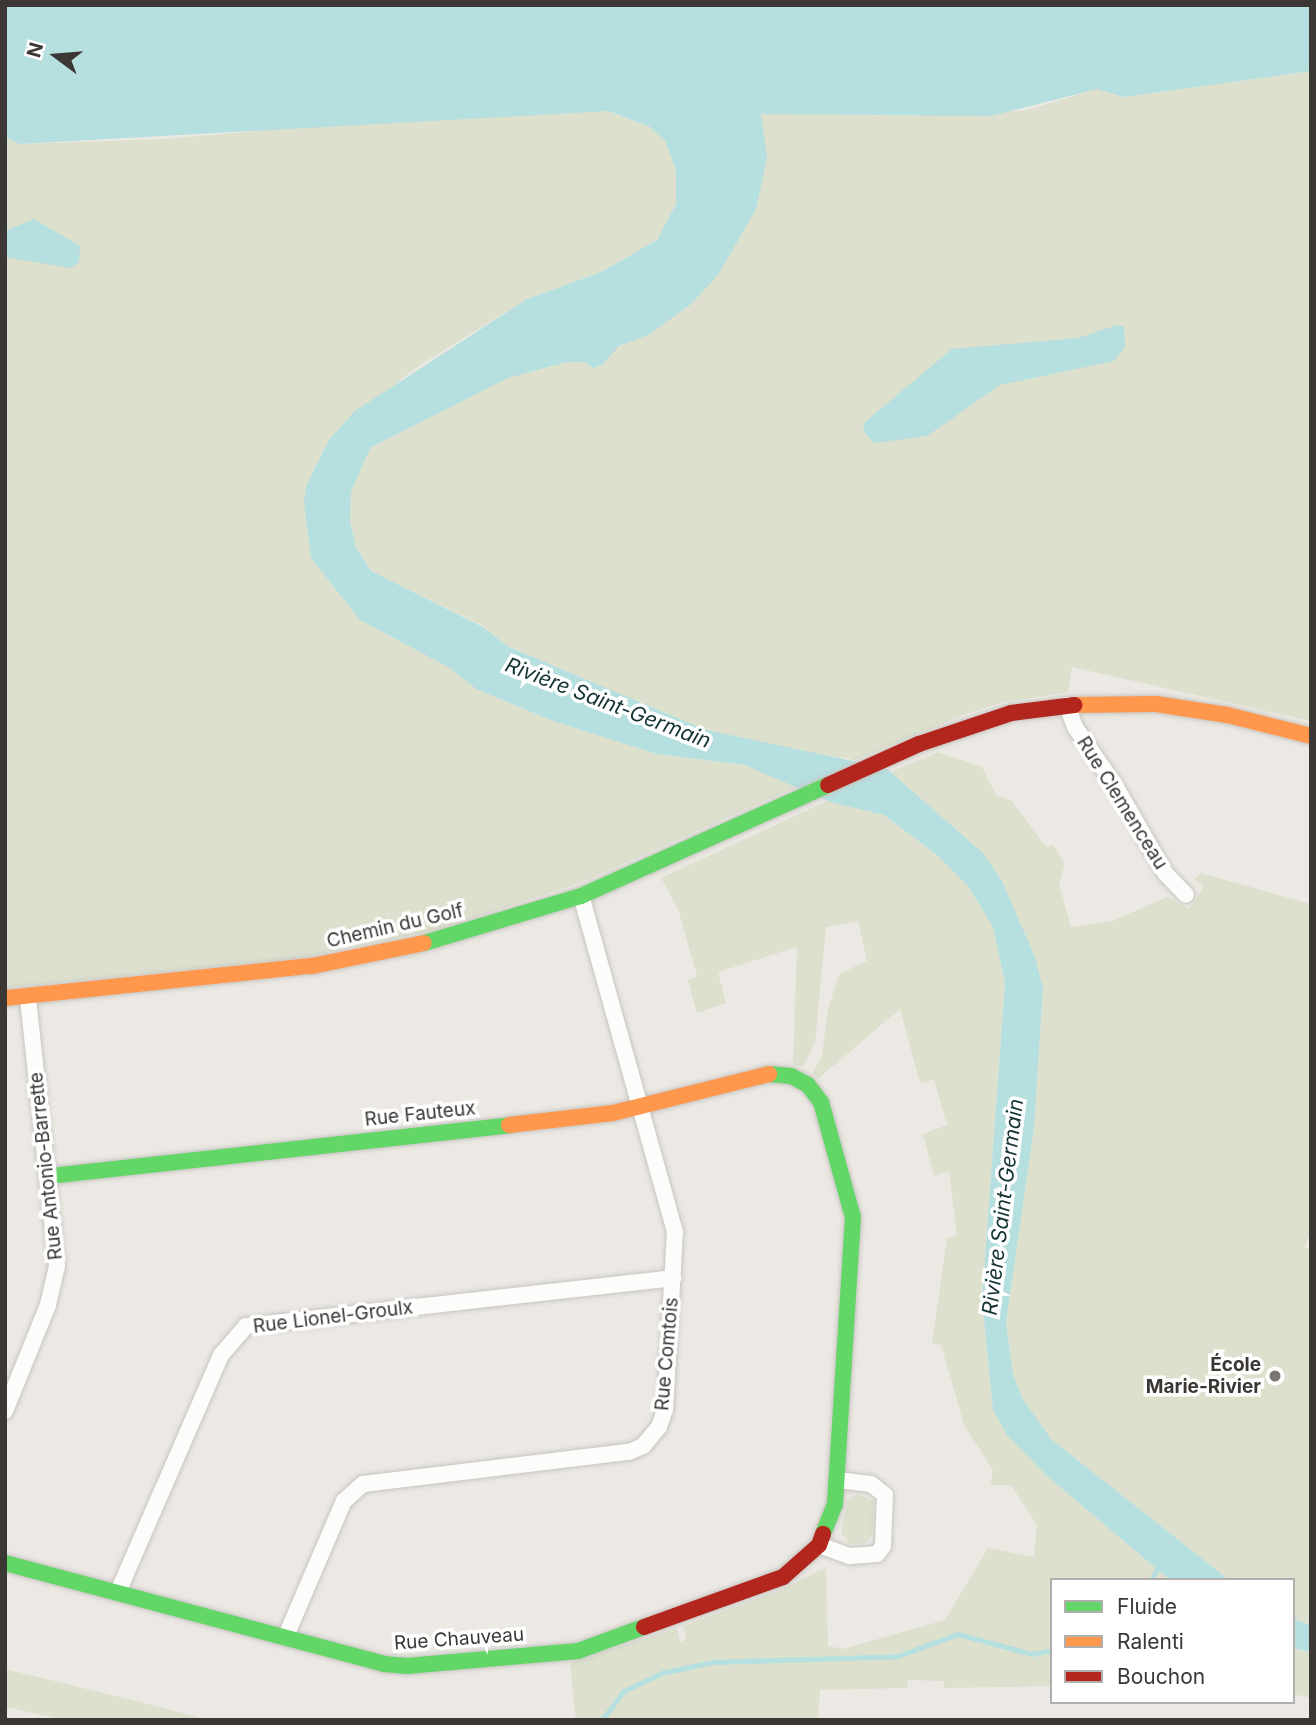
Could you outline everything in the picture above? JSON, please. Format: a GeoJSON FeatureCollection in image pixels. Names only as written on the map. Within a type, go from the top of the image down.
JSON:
{"type":"FeatureCollection","features":[{"type":"Feature","properties":{"kind":"street"},"geometry":{"type":"LineString","coordinates":[[1067,705],[1106,702],[1180,706],[1311,736]]}},
{"type":"Feature","properties":{"kind":"street","name":"Chemin du Golf"},"geometry":{"type":"LineString","coordinates":[[5,998],[277,971],[367,957],[495,925],[581,896],[919,744],[1011,713],[1067,705]]}},
{"type":"Feature","properties":{"kind":"street","name":"Rue Clemenceau"},"geometry":{"type":"LineString","coordinates":[[1067,705],[1081,737],[1116,787],[1165,873],[1186,895]]}},
{"type":"Feature","properties":{"kind":"street","name":"Rue Comtois"},"geometry":{"type":"LineString","coordinates":[[286,1636],[344,1501],[363,1484],[621,1453],[643,1446],[659,1427],[664,1410],[674,1225],[581,896]]}},
{"type":"Feature","properties":{"kind":"street","name":"Rue Antonio-Barrette"},"geometry":{"type":"LineString","coordinates":[[5,1411],[13,1371],[55,1281],[50,1176],[28,997]]}},
{"type":"Feature","properties":{"kind":"street","name":"Rue Fauteux"},"geometry":{"type":"LineString","coordinates":[[50,1176],[641,1109],[764,1073],[791,1076]]}},
{"type":"Feature","properties":{"kind":"street","name":"Rue Chauveau"},"geometry":{"type":"LineString","coordinates":[[5,1563],[396,1666],[578,1651],[783,1577],[819,1545],[833,1515],[853,1217],[821,1102],[807,1085],[791,1076]]}},
{"type":"Feature","properties":{"kind":"street","name":"Rue Lionel-Groulx"},"geometry":{"type":"LineString","coordinates":[[118,1592],[221,1355],[246,1326],[673,1279]]}},
{"type":"Feature","properties":{"kind":"street"},"geometry":{"type":"LineString","coordinates":[[819,1545],[850,1556],[877,1554],[883,1546],[886,1495],[871,1484],[837,1480]]}},
{"type":"Feature","properties":{"kind":"green space"},"geometry":{"type":"Polygon","coordinates":[[[1311,71],[1311,721],[1072,667],[1068,692],[1003,702],[968,713],[855,760],[791,749],[706,730],[509,647],[483,626],[371,571],[356,547],[350,521],[351,492],[370,448],[508,378],[567,362],[585,362],[626,344],[761,114],[1024,111],[1097,89],[1124,97],[1311,71]]]}},
{"type":"Feature","properties":{"kind":"green space"},"geometry":{"type":"Polygon","coordinates":[[[609,111],[650,127],[665,141],[676,170],[676,204],[657,240],[601,272],[527,299],[414,369],[329,440],[307,484],[311,558],[360,620],[450,668],[476,689],[553,721],[657,754],[745,765],[798,786],[582,882],[436,930],[301,958],[5,988],[5,137],[20,144],[163,139],[381,120],[609,111]]]}},
{"type":"Feature","properties":{"kind":"green space"},"geometry":{"type":"Polygon","coordinates":[[[938,752],[982,767],[996,795],[1011,800],[1046,847],[1053,845],[1065,864],[1059,884],[1071,927],[1112,921],[1167,897],[1189,909],[1204,886],[1194,880],[1200,873],[1311,904],[1311,1227],[1305,1248],[1311,1249],[1311,1625],[1295,1620],[1295,1578],[1226,1578],[1051,1439],[1022,1398],[1013,1373],[1006,1323],[1034,1128],[1043,988],[1035,957],[1002,881],[983,853],[891,772],[938,752]]]}},
{"type":"Feature","properties":{"kind":"green space"},"geometry":{"type":"Polygon","coordinates":[[[827,801],[884,815],[937,855],[968,886],[993,927],[1005,983],[982,1299],[993,1410],[1047,1476],[1168,1578],[1050,1578],[1050,1686],[944,1688],[944,1681],[908,1680],[907,1688],[820,1690],[818,1720],[576,1720],[570,1663],[677,1628],[680,1642],[687,1639],[683,1626],[786,1588],[817,1571],[826,1569],[828,1646],[843,1649],[945,1620],[988,1548],[1034,1557],[1037,1525],[1011,1485],[990,1485],[993,1470],[964,1425],[941,1345],[932,1344],[947,1238],[957,1236],[949,1171],[934,1176],[923,1134],[947,1125],[934,1080],[920,1083],[900,1009],[819,1078],[812,1074],[822,1056],[828,1009],[839,974],[867,961],[858,921],[826,927],[815,1043],[803,1067],[793,1064],[797,947],[718,972],[726,1003],[697,1013],[688,980],[697,976],[678,909],[661,878],[827,801]]]}},
{"type":"Feature","properties":{"kind":"green space"},"geometry":{"type":"Polygon","coordinates":[[[857,1494],[874,1501],[873,1533],[866,1543],[850,1544],[841,1533],[847,1501],[857,1494]]]}},
{"type":"Feature","properties":{"kind":"green space"},"geometry":{"type":"Polygon","coordinates":[[[1295,1648],[1311,1652],[1311,1698],[1295,1694],[1295,1648]]]}},
{"type":"Feature","properties":{"kind":"green space"},"geometry":{"type":"Polygon","coordinates":[[[5,1669],[209,1720],[65,1720],[5,1707],[5,1669]]]}},
{"type":"Feature","properties":{"kind":"water","name":"Rivière Saint-Germain"},"geometry":{"type":"Polygon","coordinates":[[[5,5],[1311,5],[1311,71],[1124,97],[1097,89],[991,116],[761,114],[767,158],[756,209],[718,275],[691,304],[650,334],[619,346],[602,365],[593,368],[585,362],[567,362],[508,378],[370,448],[351,492],[350,521],[356,547],[371,571],[483,627],[509,647],[706,730],[886,768],[983,853],[1002,881],[1035,957],[1043,988],[1034,1128],[1006,1323],[1013,1373],[1022,1398],[1051,1439],[1226,1578],[1168,1578],[1047,1476],[1007,1435],[993,1410],[982,1299],[1005,983],[993,927],[968,886],[937,855],[884,815],[830,802],[745,765],[657,754],[553,721],[476,689],[450,668],[360,620],[311,558],[304,502],[307,484],[329,440],[355,411],[527,299],[601,272],[657,240],[676,204],[676,170],[665,141],[650,127],[609,111],[20,144],[5,137],[5,5]]]}},
{"type":"Feature","properties":{"kind":"water"},"geometry":{"type":"Polygon","coordinates":[[[34,219],[80,246],[79,262],[71,268],[5,257],[5,231],[34,219]]]}},
{"type":"Feature","properties":{"kind":"water"},"geometry":{"type":"Polygon","coordinates":[[[1117,325],[1124,327],[1125,347],[1114,361],[1000,385],[927,436],[874,443],[863,431],[865,422],[952,349],[1078,338],[1117,325]]]}},
{"type":"Feature","properties":{"kind":"water"},"geometry":{"type":"Polygon","coordinates":[[[1295,1620],[1311,1625],[1311,1652],[1295,1648],[1295,1620]]]}},
{"type":"Feature","properties":{"kind":"waterway"},"geometry":{"type":"LineString","coordinates":[[1152,1578],[1159,1566]]}},
{"type":"Feature","properties":{"kind":"waterway"},"geometry":{"type":"LineString","coordinates":[[602,1720],[624,1691],[662,1673],[712,1662],[898,1656],[958,1634],[1032,1654],[1050,1650]]}},
{"type":"Feature","properties":{"kind":"traffic: fast"},"geometry":{"type":"LineString","coordinates":[[424,943],[581,896],[828,785]]}},
{"type":"Feature","properties":{"kind":"traffic: fast"},"geometry":{"type":"LineString","coordinates":[[769,1074],[791,1076],[808,1085],[821,1102],[853,1217],[835,1504],[823,1534]]}},
{"type":"Feature","properties":{"kind":"traffic: fast"},"geometry":{"type":"LineString","coordinates":[[50,1176],[509,1125]]}},
{"type":"Feature","properties":{"kind":"traffic: fast"},"geometry":{"type":"LineString","coordinates":[[5,1563],[384,1664],[407,1666],[578,1651],[644,1627]]}},
{"type":"Feature","properties":{"kind":"traffic: slow"},"geometry":{"type":"LineString","coordinates":[[1074,705],[1156,704],[1227,715],[1311,736]]}},
{"type":"Feature","properties":{"kind":"traffic: slow"},"geometry":{"type":"LineString","coordinates":[[5,998],[312,966],[424,943]]}},
{"type":"Feature","properties":{"kind":"traffic: slow"},"geometry":{"type":"LineString","coordinates":[[509,1125],[613,1113],[769,1074]]}},
{"type":"Feature","properties":{"kind":"traffic: jam"},"geometry":{"type":"LineString","coordinates":[[828,785],[919,744],[1011,713],[1074,705]]}},
{"type":"Feature","properties":{"kind":"traffic: jam"},"geometry":{"type":"LineString","coordinates":[[644,1627],[783,1577],[819,1545],[823,1534]]}},
{"type":"Feature","properties":{"kind":"place","name":"École Marie-Rivier"},"geometry":{"type":"Point","coordinates":[1275,1376]}}]}
